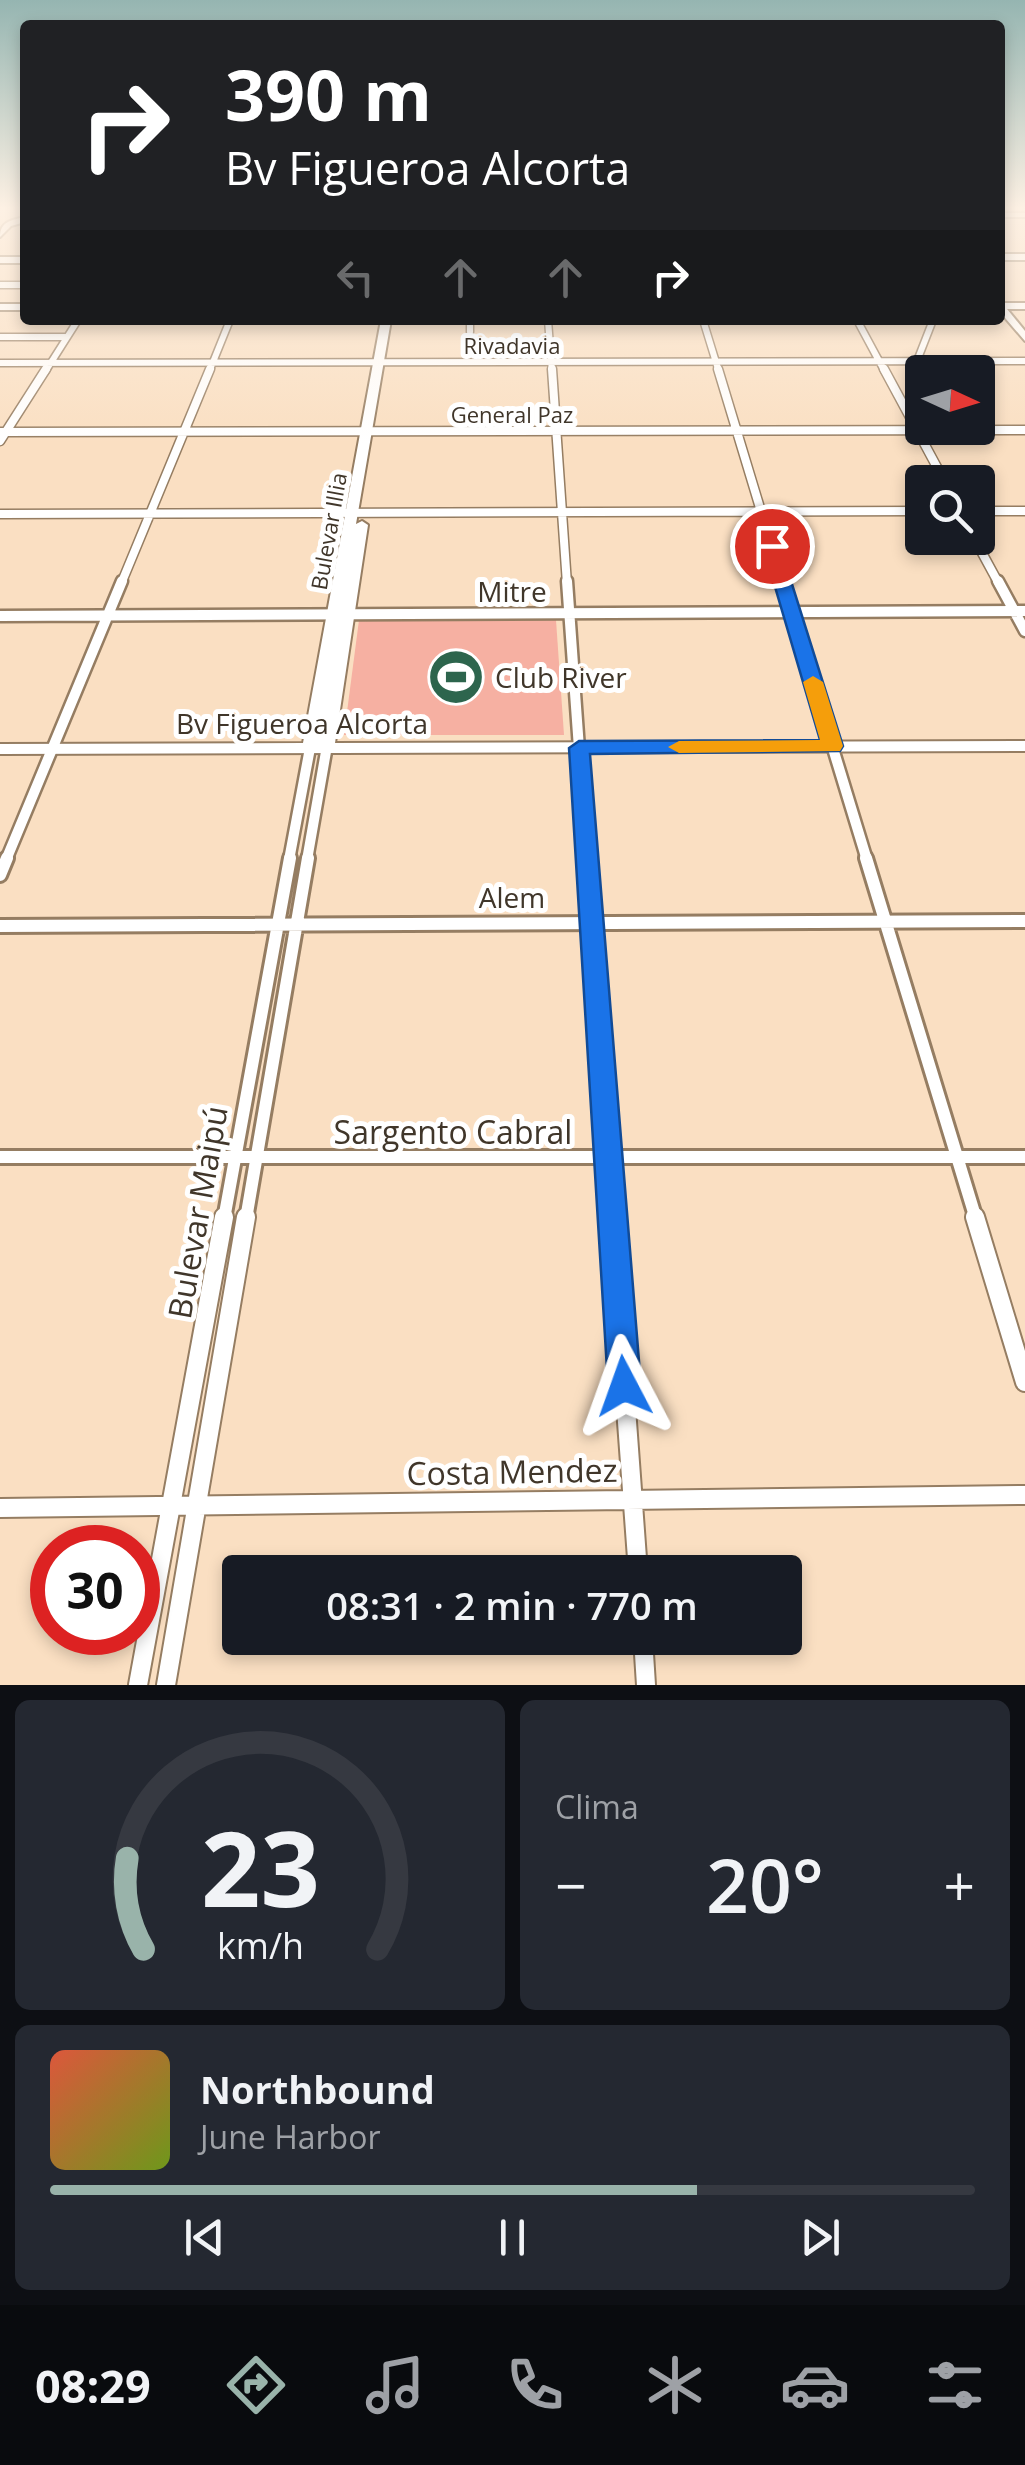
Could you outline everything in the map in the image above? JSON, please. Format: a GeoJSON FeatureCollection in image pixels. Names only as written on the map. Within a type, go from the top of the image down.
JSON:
{"type":"FeatureCollection","features":[{"type":"Feature","properties":{"kind":"street"},"geometry":{"type":"LineString","coordinates":[[1005,312],[1025,338]]}},
{"type":"Feature","properties":{"kind":"street"},"geometry":{"type":"LineString","coordinates":[[2,435],[75,325]]}},
{"type":"Feature","properties":{"kind":"street"},"geometry":{"type":"LineString","coordinates":[[0,876],[228,325]]}},
{"type":"Feature","properties":{"kind":"street","name":"Bulevar Illia"},"geometry":{"type":"LineString","coordinates":[[383,362],[386,325]]}},
{"type":"Feature","properties":{"kind":"street","name":"Bulevar Illia"},"geometry":{"type":"LineString","coordinates":[[319,747],[383,362],[393,325]]}},
{"type":"Feature","properties":{"kind":"street"},"geometry":{"type":"LineString","coordinates":[[470,325],[470,332]]}},
{"type":"Feature","properties":{"kind":"street"},"geometry":{"type":"LineString","coordinates":[[548,325],[637,1555]]}},
{"type":"Feature","properties":{"kind":"street"},"geometry":{"type":"LineString","coordinates":[[705,325],[1025,1382]]}},
{"type":"Feature","properties":{"kind":"street"},"geometry":{"type":"LineString","coordinates":[[859,325],[905,409]]}},
{"type":"Feature","properties":{"kind":"street"},"geometry":{"type":"LineString","coordinates":[[919,355],[931,325]]}},
{"type":"Feature","properties":{"kind":"street"},"geometry":{"type":"LineString","coordinates":[[0,337],[67,336]]}},
{"type":"Feature","properties":{"kind":"street","name":"Rivadavia"},"geometry":{"type":"LineString","coordinates":[[0,363],[905,361]]}},
{"type":"Feature","properties":{"kind":"street","name":"Rivadavia"},"geometry":{"type":"LineString","coordinates":[[995,361],[1025,361]]}},
{"type":"Feature","properties":{"kind":"street","name":"General Paz"},"geometry":{"type":"LineString","coordinates":[[2,435],[905,430]]}},
{"type":"Feature","properties":{"kind":"street","name":"General Paz"},"geometry":{"type":"LineString","coordinates":[[995,430],[1025,430]]}},
{"type":"Feature","properties":{"kind":"street"},"geometry":{"type":"LineString","coordinates":[[995,511],[1025,511]]}},
{"type":"Feature","properties":{"kind":"street"},"geometry":{"type":"LineString","coordinates":[[0,514],[905,512]]}},
{"type":"Feature","properties":{"kind":"street"},"geometry":{"type":"LineString","coordinates":[[985,555],[1020,611],[1025,631]]}},
{"type":"Feature","properties":{"kind":"street","name":"Mitre"},"geometry":{"type":"LineString","coordinates":[[0,616],[1020,611]]}},
{"type":"Feature","properties":{"kind":"street","name":"Bv Figueroa Alcorta"},"geometry":{"type":"LineString","coordinates":[[0,749],[1025,746]]}},
{"type":"Feature","properties":{"kind":"street","name":"Bulevar Maipú"},"geometry":{"type":"LineString","coordinates":[[138,1685],[278,924],[319,747]]}},
{"type":"Feature","properties":{"kind":"street","name":"Bulevar Maipú"},"geometry":{"type":"LineString","coordinates":[[166,1685],[296,924],[319,747]]}},
{"type":"Feature","properties":{"kind":"street","name":"Alem"},"geometry":{"type":"LineString","coordinates":[[0,926],[1025,921]]}},
{"type":"Feature","properties":{"kind":"street","name":"Sargento Cabral"},"geometry":{"type":"LineString","coordinates":[[0,1157],[1025,1157]]}},
{"type":"Feature","properties":{"kind":"street","name":"Costa Mendez"},"geometry":{"type":"LineString","coordinates":[[0,1508],[1025,1495]]}},
{"type":"Feature","properties":{"kind":"street"},"geometry":{"type":"LineString","coordinates":[[644,1655],[646,1685]]}},
{"type":"Feature","properties":{"kind":"shaded area","name":"Club River"},"geometry":{"type":"Polygon","coordinates":[[[359,620],[556,620],[564,735],[344,735],[359,620]]]}},
{"type":"Feature","properties":{"kind":"slow traffic"},"geometry":{"type":"LineString","coordinates":[[679,747],[832,746],[813,682]]}},
{"type":"Feature","properties":{"kind":"place","name":"Club River"},"geometry":{"type":"Point","coordinates":[456,677]}},
{"type":"Feature","properties":{"kind":"route"},"geometry":{"type":"LineString","coordinates":[[624,1386],[579,748],[832,746],[772,546]]}}]}
